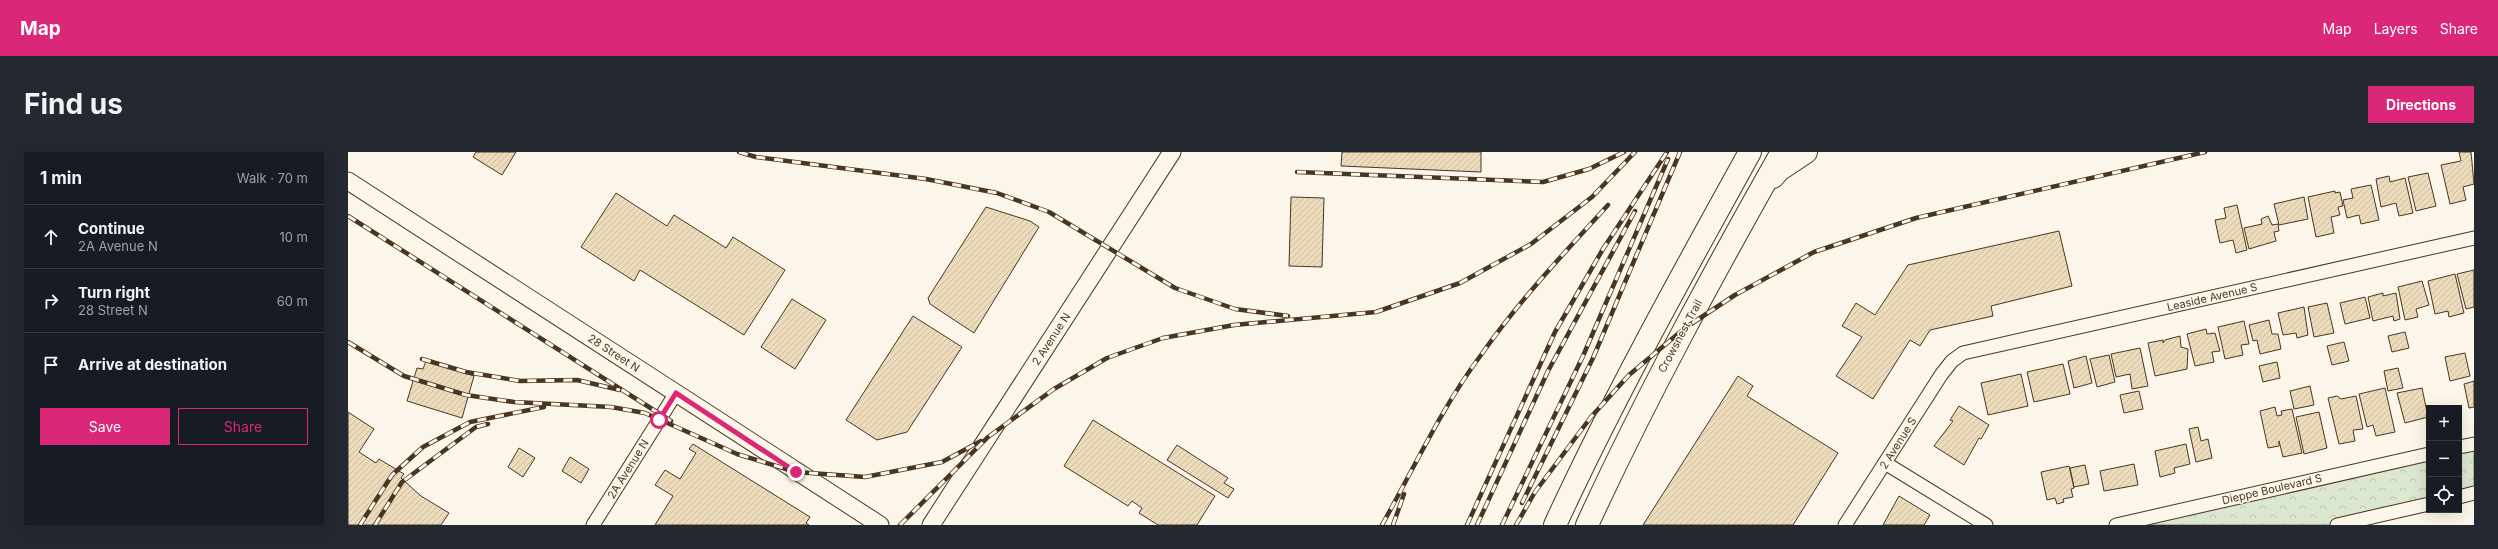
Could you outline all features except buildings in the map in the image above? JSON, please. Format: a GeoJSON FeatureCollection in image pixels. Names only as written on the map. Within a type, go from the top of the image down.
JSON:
{"type":"FeatureCollection","features":[{"type":"Feature","properties":{"kind":"highway"},"geometry":{"type":"LineString","coordinates":[[1555,525],[1599,433],[1662,310],[1750,152]]}},
{"type":"Feature","properties":{"kind":"highway","name":"Crowsnest Trail"},"geometry":{"type":"LineString","coordinates":[[1587,525],[1633,425],[1712,276],[1782,152]]}},
{"type":"Feature","properties":{"kind":"highway"},"geometry":{"type":"LineString","coordinates":[[1756,198],[1779,170],[1806,152]]}},
{"type":"Feature","properties":{"kind":"street","name":"2 Avenue N"},"geometry":{"type":"LineString","coordinates":[[931,525],[1172,152]]}},
{"type":"Feature","properties":{"kind":"street","name":"28 Street N"},"geometry":{"type":"LineString","coordinates":[[348,181],[880,525]]}},
{"type":"Feature","properties":{"kind":"street","name":"Leaside Avenue S"},"geometry":{"type":"LineString","coordinates":[[1952,362],[1963,353],[1978,349],[2474,238]]}},
{"type":"Feature","properties":{"kind":"street","name":"2 Avenue S"},"geometry":{"type":"LineString","coordinates":[[1845,525],[1941,375],[1952,362]]}},
{"type":"Feature","properties":{"kind":"street","name":"2A Avenue N"},"geometry":{"type":"LineString","coordinates":[[593,525],[676,393]]}},
{"type":"Feature","properties":{"kind":"street"},"geometry":{"type":"LineString","coordinates":[[2462,446],[2474,444]]}},
{"type":"Feature","properties":{"kind":"street","name":"Dieppe Boulevard S"},"geometry":{"type":"LineString","coordinates":[[2116,525],[2426,455]]}},
{"type":"Feature","properties":{"kind":"street"},"geometry":{"type":"LineString","coordinates":[[1885,463],[1986,525]]}},
{"type":"Feature","properties":{"kind":"street"},"geometry":{"type":"LineString","coordinates":[[2462,496],[2474,493]]}},
{"type":"Feature","properties":{"kind":"street"},"geometry":{"type":"LineString","coordinates":[[2337,525],[2426,505]]}},
{"type":"Feature","properties":{"kind":"green space"},"geometry":{"type":"Polygon","coordinates":[[[2474,444],[2474,493],[2462,496],[2462,477],[2462,446],[2474,444]]]}},
{"type":"Feature","properties":{"kind":"green space"},"geometry":{"type":"Polygon","coordinates":[[[2426,455],[2426,505],[2337,525],[2116,525],[2426,455]]]}},
{"type":"Feature","properties":{"kind":"railway"},"geometry":{"type":"LineString","coordinates":[[739,152],[756,157],[926,179],[997,193],[1049,212],[1175,288],[1235,309],[1288,316]]}},
{"type":"Feature","properties":{"kind":"railway"},"geometry":{"type":"LineString","coordinates":[[1297,172],[1543,182],[1589,169],[1624,152]]}},
{"type":"Feature","properties":{"kind":"railway"},"geometry":{"type":"LineString","coordinates":[[900,525],[988,437],[1054,389],[1107,358],[1163,338],[1234,325],[1376,312],[1460,283],[1531,244],[1592,197],[1635,152]]}},
{"type":"Feature","properties":{"kind":"railway"},"geometry":{"type":"LineString","coordinates":[[1467,525],[1555,332],[1603,249],[1667,152]]}},
{"type":"Feature","properties":{"kind":"railway"},"geometry":{"type":"LineString","coordinates":[[1522,503],[1593,358],[1680,152]]}},
{"type":"Feature","properties":{"kind":"railway"},"geometry":{"type":"LineString","coordinates":[[1516,525],[1535,492],[1591,417],[1629,375],[1685,328],[1735,295],[1814,252],[1916,218],[2205,152]]}},
{"type":"Feature","properties":{"kind":"railway"},"geometry":{"type":"LineString","coordinates":[[1502,525],[1583,356],[1668,159]]}},
{"type":"Feature","properties":{"kind":"railway"},"geometry":{"type":"LineString","coordinates":[[1382,525],[1429,438],[1467,375],[1526,296],[1608,205]]}},
{"type":"Feature","properties":{"kind":"railway"},"geometry":{"type":"LineString","coordinates":[[1477,525],[1548,371],[1635,211]]}},
{"type":"Feature","properties":{"kind":"railway"},"geometry":{"type":"LineString","coordinates":[[348,216],[671,421]]}},
{"type":"Feature","properties":{"kind":"railway"},"geometry":{"type":"LineString","coordinates":[[348,342],[404,376],[466,395],[514,402],[611,407],[645,413],[737,454],[796,472],[865,477],[942,462],[981,441]]}},
{"type":"Feature","properties":{"kind":"railway"},"geometry":{"type":"LineString","coordinates":[[422,359],[466,372],[520,381],[577,380],[620,390]]}},
{"type":"Feature","properties":{"kind":"railway"},"geometry":{"type":"LineString","coordinates":[[360,525],[392,475],[423,447],[470,422],[544,407]]}},
{"type":"Feature","properties":{"kind":"railway"},"geometry":{"type":"LineString","coordinates":[[375,525],[402,482],[476,427],[488,424]]}},
{"type":"Feature","properties":{"kind":"railway"},"geometry":{"type":"LineString","coordinates":[[1393,525],[1404,494]]}},
{"type":"Feature","properties":{"kind":"route"},"geometry":{"type":"LineString","coordinates":[[659,420],[676,393],[796,472]]}}]}
